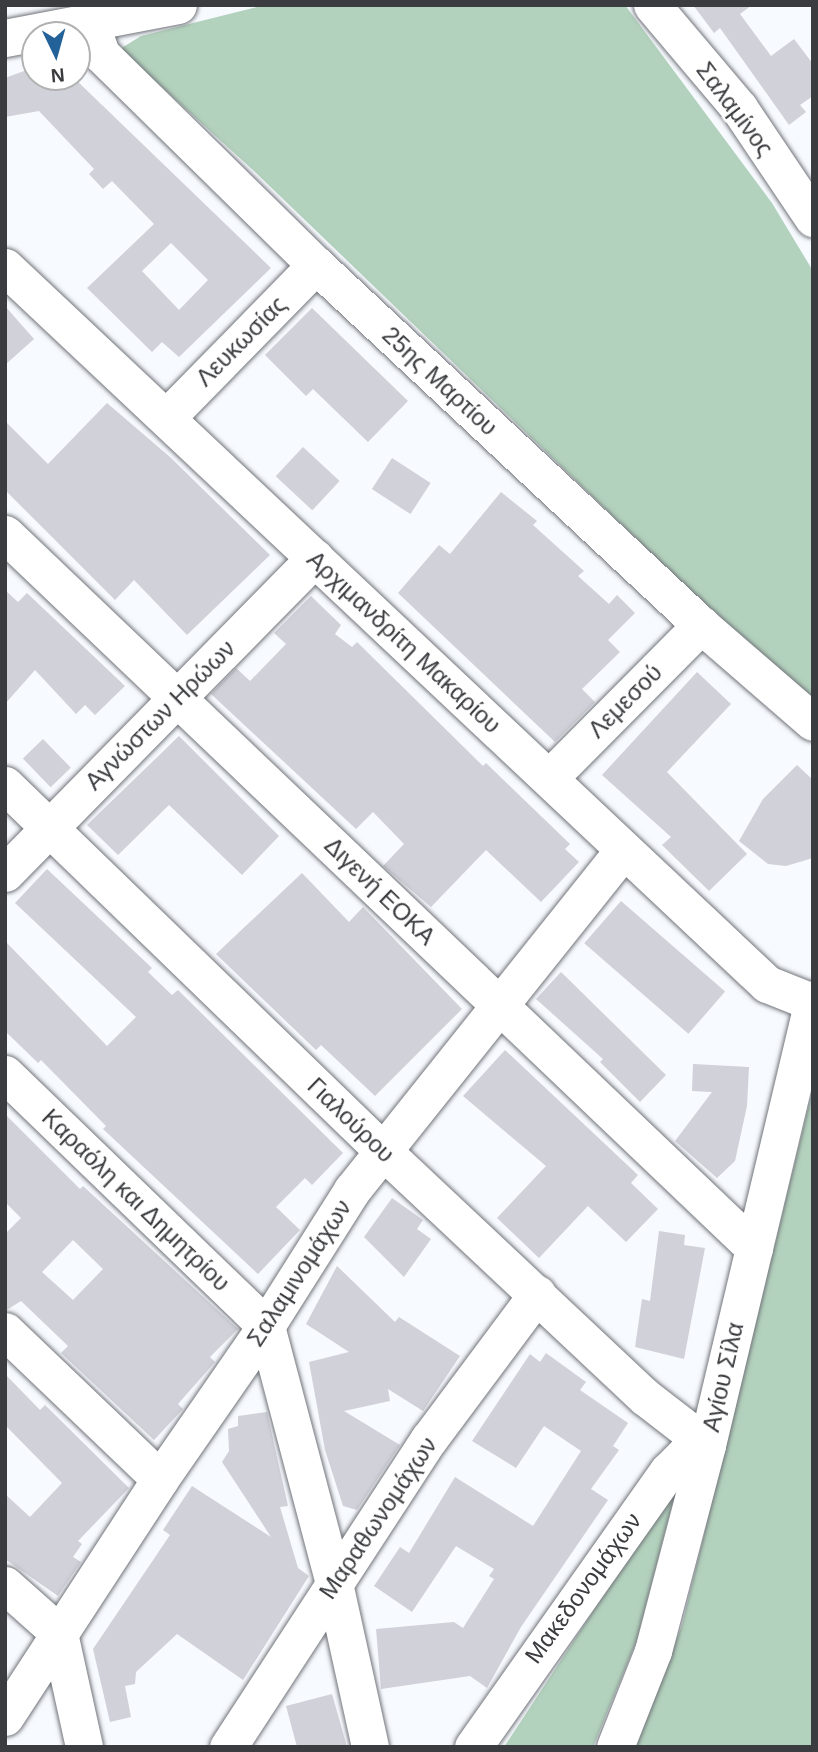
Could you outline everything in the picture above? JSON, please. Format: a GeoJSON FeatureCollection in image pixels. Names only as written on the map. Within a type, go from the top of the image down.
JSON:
{"type":"FeatureCollection","features":[{"type":"Feature","properties":{"kind":"street"},"geometry":{"type":"LineString","coordinates":[[5,38],[91,14],[178,5]]}},
{"type":"Feature","properties":{"kind":"street","name":"Σαλαμίνος"},"geometry":{"type":"LineString","coordinates":[[652,5],[738,108],[813,218]]}},
{"type":"Feature","properties":{"kind":"street","name":"25ης Μαρτίου"},"geometry":{"type":"LineString","coordinates":[[91,14],[101,54],[316,265],[701,625],[813,722]]}},
{"type":"Feature","properties":{"kind":"street","name":"Λευκωσίας"},"geometry":{"type":"LineString","coordinates":[[167,417],[316,265]]}},
{"type":"Feature","properties":{"kind":"street","name":"Αρχιμανδρίτη Μακαρίου"},"geometry":{"type":"LineString","coordinates":[[5,267],[550,778],[622,852],[767,984],[812,1000]]}},
{"type":"Feature","properties":{"kind":"street","name":"Διγενή ΕΟΚΑ"},"geometry":{"type":"LineString","coordinates":[[5,534],[754,1248]]}},
{"type":"Feature","properties":{"kind":"street","name":"Αγνώστων Ηρώων"},"geometry":{"type":"LineString","coordinates":[[5,873],[315,558]]}},
{"type":"Feature","properties":{"kind":"street","name":"Λεμεσού"},"geometry":{"type":"LineString","coordinates":[[550,778],[701,625]]}},
{"type":"Feature","properties":{"kind":"street","name":"Γιαλούρου"},"geometry":{"type":"LineString","coordinates":[[5,785],[384,1152],[645,1396],[707,1445]]}},
{"type":"Feature","properties":{"kind":"street","name":"Σαλαμινομάχων"},"geometry":{"type":"LineString","coordinates":[[5,1717],[160,1479],[266,1326],[352,1190],[622,852]]}},
{"type":"Feature","properties":{"kind":"street","name":"Αγίου Σίλα"},"geometry":{"type":"LineString","coordinates":[[615,1747],[653,1651],[707,1445],[812,1000]]}},
{"type":"Feature","properties":{"kind":"street","name":"Καραόλη και Δημητρίου"},"geometry":{"type":"LineString","coordinates":[[5,1074],[266,1326]]}},
{"type":"Feature","properties":{"kind":"street","name":"Μαραθωνομάχων"},"geometry":{"type":"LineString","coordinates":[[228,1747],[429,1439],[537,1294]]}},
{"type":"Feature","properties":{"kind":"street"},"geometry":{"type":"LineString","coordinates":[[266,1326],[334,1583],[370,1747]]}},
{"type":"Feature","properties":{"kind":"street"},"geometry":{"type":"LineString","coordinates":[[5,1331],[160,1479]]}},
{"type":"Feature","properties":{"kind":"street","name":"Μακεδονομάχων"},"geometry":{"type":"LineString","coordinates":[[473,1747],[668,1471],[685,1453],[707,1445]]}},
{"type":"Feature","properties":{"kind":"street"},"geometry":{"type":"LineString","coordinates":[[5,1585],[59,1633],[84,1747]]}},
{"type":"Feature","properties":{"kind":"green space"},"geometry":{"type":"Polygon","coordinates":[[[265,5],[625,5],[772,203],[813,271],[813,699],[801,697],[254,171],[120,49],[141,36],[265,5]]]}},
{"type":"Feature","properties":{"kind":"green space"},"geometry":{"type":"Polygon","coordinates":[[[813,1088],[813,1747],[636,1747],[682,1625],[813,1088]]]}},
{"type":"Feature","properties":{"kind":"green space"},"geometry":{"type":"Polygon","coordinates":[[[678,1482],[637,1640],[593,1747],[504,1747],[678,1482]]]}},
{"type":"Feature","properties":{"kind":"building"},"geometry":{"type":"Polygon","coordinates":[[[693,5],[752,5],[740,14],[771,56],[794,39],[813,64],[813,96],[800,105],[806,112],[789,125],[720,28],[714,33],[693,5]]]}},
{"type":"Feature","properties":{"kind":"building"},"geometry":{"type":"Polygon","coordinates":[[[21,72],[21,91],[88,91],[271,268],[179,357],[162,342],[152,352],[87,288],[154,224],[112,181],[103,189],[89,174],[94,169],[39,111],[5,117],[5,78],[21,72]],[[171,243],[142,271],[179,310],[208,280],[171,243]]]}},
{"type":"Feature","properties":{"kind":"building"},"geometry":{"type":"Polygon","coordinates":[[[5,306],[34,339],[5,365],[5,306]]]}},
{"type":"Feature","properties":{"kind":"building"},"geometry":{"type":"Polygon","coordinates":[[[312,308],[408,401],[368,442],[313,389],[306,396],[265,355],[312,308]]]}},
{"type":"Feature","properties":{"kind":"building"},"geometry":{"type":"Polygon","coordinates":[[[107,403],[170,457],[270,555],[187,635],[134,580],[115,600],[5,490],[5,421],[48,464],[107,403]]]}},
{"type":"Feature","properties":{"kind":"building"},"geometry":{"type":"Polygon","coordinates":[[[303,447],[340,481],[312,510],[276,476],[303,447]]]}},
{"type":"Feature","properties":{"kind":"building"},"geometry":{"type":"Polygon","coordinates":[[[392,458],[431,483],[410,514],[372,489],[392,458]]]}},
{"type":"Feature","properties":{"kind":"building"},"geometry":{"type":"Polygon","coordinates":[[[501,492],[537,521],[533,525],[584,571],[578,576],[609,604],[617,595],[635,613],[608,640],[620,652],[582,689],[595,702],[555,742],[398,593],[439,545],[450,554],[501,492]]]}},
{"type":"Feature","properties":{"kind":"building"},"geometry":{"type":"Polygon","coordinates":[[[5,590],[18,602],[27,593],[125,686],[95,715],[85,705],[76,714],[35,670],[5,704],[5,590]]]}},
{"type":"Feature","properties":{"kind":"building"},"geometry":{"type":"Polygon","coordinates":[[[311,596],[341,625],[335,634],[352,647],[357,642],[483,766],[486,763],[570,844],[565,849],[579,862],[541,902],[486,850],[431,907],[383,866],[404,844],[373,812],[356,829],[211,694],[236,668],[250,681],[286,644],[274,633],[311,596]]]}},
{"type":"Feature","properties":{"kind":"building"},"geometry":{"type":"Polygon","coordinates":[[[697,672],[731,704],[667,772],[747,854],[709,891],[662,845],[671,837],[602,775],[697,672]]]}},
{"type":"Feature","properties":{"kind":"building"},"geometry":{"type":"Polygon","coordinates":[[[179,736],[279,836],[242,875],[169,805],[118,855],[87,825],[179,736]]]}},
{"type":"Feature","properties":{"kind":"building"},"geometry":{"type":"Polygon","coordinates":[[[43,739],[71,768],[51,787],[23,758],[43,739]]]}},
{"type":"Feature","properties":{"kind":"building"},"geometry":{"type":"Polygon","coordinates":[[[797,765],[813,780],[813,858],[786,866],[768,864],[739,841],[763,799],[797,765]]]}},
{"type":"Feature","properties":{"kind":"building"},"geometry":{"type":"Polygon","coordinates":[[[47,869],[152,968],[148,972],[172,995],[178,990],[343,1153],[312,1185],[305,1178],[276,1207],[300,1230],[258,1274],[103,1129],[106,1126],[41,1060],[38,1063],[5,1031],[5,941],[107,1046],[136,1017],[15,903],[47,869]]]}},
{"type":"Feature","properties":{"kind":"building"},"geometry":{"type":"Polygon","coordinates":[[[302,873],[349,922],[363,907],[462,1009],[375,1096],[321,1045],[316,1050],[216,954],[302,873]]]}},
{"type":"Feature","properties":{"kind":"building"},"geometry":{"type":"Polygon","coordinates":[[[621,901],[725,992],[688,1034],[584,943],[621,901]]]}},
{"type":"Feature","properties":{"kind":"building"},"geometry":{"type":"Polygon","coordinates":[[[561,972],[666,1075],[640,1102],[600,1062],[603,1059],[536,999],[561,972]]]}},
{"type":"Feature","properties":{"kind":"building"},"geometry":{"type":"Polygon","coordinates":[[[505,1050],[638,1175],[631,1183],[658,1209],[626,1242],[588,1206],[539,1258],[497,1218],[546,1166],[463,1096],[505,1050]]]}},
{"type":"Feature","properties":{"kind":"building"},"geometry":{"type":"Polygon","coordinates":[[[693,1064],[749,1067],[747,1106],[735,1161],[717,1178],[675,1141],[712,1092],[692,1091],[693,1064]]]}},
{"type":"Feature","properties":{"kind":"building"},"geometry":{"type":"Polygon","coordinates":[[[5,1114],[80,1189],[83,1186],[238,1329],[210,1357],[215,1362],[178,1404],[183,1409],[154,1440],[61,1353],[68,1346],[21,1301],[5,1311],[5,1234],[21,1218],[5,1202],[5,1114]],[[73,1240],[42,1272],[73,1300],[103,1269],[73,1240]]]}},
{"type":"Feature","properties":{"kind":"building"},"geometry":{"type":"Polygon","coordinates":[[[392,1198],[423,1220],[417,1229],[431,1239],[404,1277],[364,1237],[392,1198]]]}},
{"type":"Feature","properties":{"kind":"building"},"geometry":{"type":"Polygon","coordinates":[[[659,1231],[685,1235],[684,1245],[705,1248],[684,1359],[635,1347],[642,1299],[650,1301],[659,1231]]]}},
{"type":"Feature","properties":{"kind":"building"},"geometry":{"type":"Polygon","coordinates":[[[337,1266],[395,1322],[399,1317],[460,1356],[423,1411],[388,1389],[390,1401],[344,1411],[400,1445],[357,1510],[343,1506],[325,1450],[309,1362],[349,1352],[306,1324],[337,1266]]]}},
{"type":"Feature","properties":{"kind":"building"},"geometry":{"type":"Polygon","coordinates":[[[546,1353],[586,1382],[580,1390],[628,1423],[613,1446],[619,1450],[591,1489],[608,1500],[521,1627],[487,1688],[470,1676],[381,1689],[376,1629],[454,1622],[463,1628],[494,1579],[489,1576],[494,1569],[456,1546],[412,1612],[374,1586],[400,1547],[409,1553],[455,1477],[533,1526],[581,1451],[544,1426],[516,1468],[472,1441],[530,1354],[540,1362],[546,1353]]]}},
{"type":"Feature","properties":{"kind":"building"},"geometry":{"type":"Polygon","coordinates":[[[5,1374],[40,1410],[45,1405],[129,1488],[78,1541],[82,1544],[73,1557],[81,1562],[58,1596],[5,1559],[5,1494],[30,1517],[62,1483],[5,1425],[5,1374]]]}},
{"type":"Feature","properties":{"kind":"building"},"geometry":{"type":"Polygon","coordinates":[[[267,1412],[288,1506],[280,1507],[298,1568],[309,1576],[243,1680],[177,1634],[136,1672],[135,1684],[125,1686],[131,1717],[110,1722],[93,1649],[170,1535],[163,1530],[192,1486],[271,1537],[222,1462],[229,1451],[228,1429],[238,1426],[238,1416],[267,1412]]]}},
{"type":"Feature","properties":{"kind":"building"},"geometry":{"type":"Polygon","coordinates":[[[332,1694],[347,1747],[297,1747],[286,1706],[332,1694]]]}}]}
